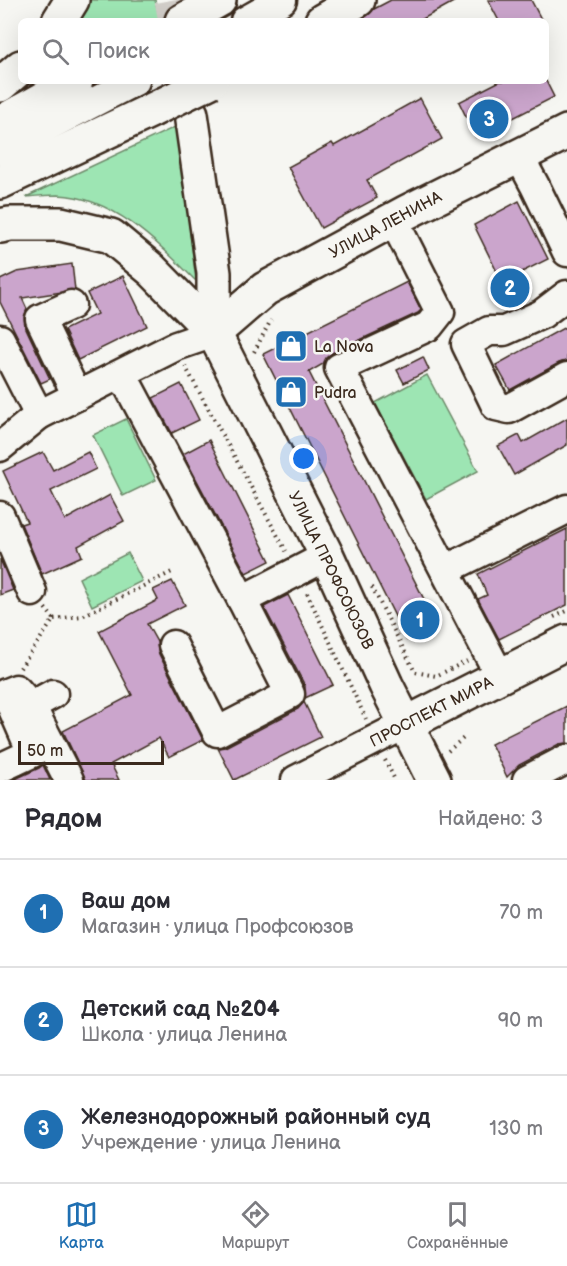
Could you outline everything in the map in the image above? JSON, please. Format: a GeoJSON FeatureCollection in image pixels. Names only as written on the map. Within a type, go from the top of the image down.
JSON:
{"type":"FeatureCollection","features":[{"type":"Feature","properties":{"kind":"main road"},"geometry":{"type":"LineString","coordinates":[[61,18],[72,0]]}},
{"type":"Feature","properties":{"kind":"main road"},"geometry":{"type":"LineString","coordinates":[[187,18],[219,0]]}},
{"type":"Feature","properties":{"kind":"main road"},"geometry":{"type":"LineString","coordinates":[[327,18],[358,0]]}},
{"type":"Feature","properties":{"kind":"main road"},"geometry":{"type":"LineString","coordinates":[[0,85],[18,70]]}},
{"type":"Feature","properties":{"kind":"main road"},"geometry":{"type":"LineString","coordinates":[[0,123],[71,84]]}},
{"type":"Feature","properties":{"kind":"main road"},"geometry":{"type":"LineString","coordinates":[[0,182],[205,84]]}},
{"type":"Feature","properties":{"kind":"main road","name":"УЛИЦА ПРОФСОЮЗОВ"},"geometry":{"type":"LineString","coordinates":[[191,114],[214,273],[214,333],[327,556],[386,685],[428,769]]}},
{"type":"Feature","properties":{"kind":"main road","name":"УЛИЦА ЛЕНИНА"},"geometry":{"type":"LineString","coordinates":[[214,333],[265,289],[393,219],[567,132]]}},
{"type":"Feature","properties":{"kind":"main road"},"geometry":{"type":"LineString","coordinates":[[0,226],[60,224],[111,236],[152,270],[214,333]]}},
{"type":"Feature","properties":{"kind":"main road","name":"ПРОСПЕКТ МИРА"},"geometry":{"type":"LineString","coordinates":[[406,724],[494,663],[557,631]]}},
{"type":"Feature","properties":{"kind":"street"},"geometry":{"type":"LineString","coordinates":[[250,18],[282,0]]}},
{"type":"Feature","properties":{"kind":"street"},"geometry":{"type":"LineString","coordinates":[[0,151],[129,84]]}},
{"type":"Feature","properties":{"kind":"street"},"geometry":{"type":"LineString","coordinates":[[519,156],[567,252]]}},
{"type":"Feature","properties":{"kind":"street"},"geometry":{"type":"LineString","coordinates":[[393,219],[440,312],[429,326],[339,368],[494,663]]}},
{"type":"Feature","properties":{"kind":"street"},"geometry":{"type":"LineString","coordinates":[[567,295],[542,314],[504,331],[489,331],[466,344],[496,406],[509,409],[567,377]]}},
{"type":"Feature","properties":{"kind":"street"},"geometry":{"type":"LineString","coordinates":[[70,305],[40,319],[77,396]]}},
{"type":"Feature","properties":{"kind":"street"},"geometry":{"type":"LineString","coordinates":[[0,447],[39,415],[176,346],[214,333]]}},
{"type":"Feature","properties":{"kind":"street"},"geometry":{"type":"LineString","coordinates":[[0,339],[39,415]]}},
{"type":"Feature","properties":{"kind":"street"},"geometry":{"type":"LineString","coordinates":[[122,374],[290,694],[217,732],[173,645]]}},
{"type":"Feature","properties":{"kind":"street"},"geometry":{"type":"LineString","coordinates":[[445,570],[567,509]]}},
{"type":"Feature","properties":{"kind":"street"},"geometry":{"type":"LineString","coordinates":[[0,516],[32,592]]}},
{"type":"Feature","properties":{"kind":"street"},"geometry":{"type":"LineString","coordinates":[[242,600],[327,556]]}},
{"type":"Feature","properties":{"kind":"street"},"geometry":{"type":"LineString","coordinates":[[0,768],[33,753],[21,696]]}},
{"type":"Feature","properties":{"kind":"street"},"geometry":{"type":"LineString","coordinates":[[21,696],[69,780]]}},
{"type":"Feature","properties":{"kind":"street","name":"ПРОСПЕКТ МИРА"},"geometry":{"type":"LineString","coordinates":[[296,780],[406,724]]}},
{"type":"Feature","properties":{"kind":"street"},"geometry":{"type":"LineString","coordinates":[[529,780],[567,759]]}},
{"type":"Feature","properties":{"kind":"path"},"geometry":{"type":"LineString","coordinates":[[258,362],[253,352],[275,312]]}},
{"type":"Feature","properties":{"kind":"path"},"geometry":{"type":"LineString","coordinates":[[187,370],[297,571],[369,725]]}},
{"type":"Feature","properties":{"kind":"path"},"geometry":{"type":"LineString","coordinates":[[21,696],[19,668],[54,619],[82,616],[172,572]]}},
{"type":"Feature","properties":{"kind":"path"},"geometry":{"type":"LineString","coordinates":[[372,586],[415,672],[436,676],[494,663]]}},
{"type":"Feature","properties":{"kind":"path"},"geometry":{"type":"LineString","coordinates":[[32,592],[54,619]]}},
{"type":"Feature","properties":{"kind":"path"},"geometry":{"type":"LineString","coordinates":[[557,631],[567,611]]}},
{"type":"Feature","properties":{"kind":"path"},"geometry":{"type":"LineString","coordinates":[[356,698],[363,695]]}},
{"type":"Feature","properties":{"kind":"path"},"geometry":{"type":"LineString","coordinates":[[384,757],[392,779],[428,769],[466,736]]}},
{"type":"Feature","properties":{"kind":"green space"},"geometry":{"type":"Polygon","coordinates":[[[88,0],[155,0],[159,18],[78,18],[88,0]]]}},
{"type":"Feature","properties":{"kind":"green space"},"geometry":{"type":"Polygon","coordinates":[[[177,126],[196,281],[151,238],[117,213],[78,198],[58,195],[26,197],[177,126]]]}},
{"type":"Feature","properties":{"kind":"green space"},"geometry":{"type":"Polygon","coordinates":[[[427,375],[478,471],[426,499],[375,403],[427,375]]]}},
{"type":"Feature","properties":{"kind":"green space"},"geometry":{"type":"Polygon","coordinates":[[[126,419],[156,480],[123,496],[93,435],[126,419]]]}},
{"type":"Feature","properties":{"kind":"green space"},"geometry":{"type":"Polygon","coordinates":[[[128,553],[142,581],[92,606],[79,578],[128,553]]]}},
{"type":"Feature","properties":{"kind":"building"},"geometry":{"type":"Polygon","coordinates":[[[391,0],[457,0],[424,18],[363,18],[391,0]]]}},
{"type":"Feature","properties":{"kind":"building"},"geometry":{"type":"Polygon","coordinates":[[[488,0],[531,0],[540,18],[497,18],[488,0]]]}},
{"type":"Feature","properties":{"kind":"building"},"geometry":{"type":"Polygon","coordinates":[[[494,84],[548,84],[554,97],[476,137],[459,102],[494,84]]]}},
{"type":"Feature","properties":{"kind":"building"},"geometry":{"type":"Polygon","coordinates":[[[420,98],[442,139],[367,180],[377,198],[321,228],[288,167],[332,143],[334,146],[420,98]]]}},
{"type":"Feature","properties":{"kind":"building"},"geometry":{"type":"Polygon","coordinates":[[[519,201],[548,259],[502,282],[474,225],[519,201]]]}},
{"type":"Feature","properties":{"kind":"building"},"geometry":{"type":"Polygon","coordinates":[[[72,264],[75,290],[22,298],[27,309],[24,317],[25,326],[50,379],[41,383],[0,302],[0,280],[17,272],[72,264]]]}},
{"type":"Feature","properties":{"kind":"building"},"geometry":{"type":"Polygon","coordinates":[[[123,276],[147,326],[78,360],[64,330],[97,314],[87,293],[123,276]]]}},
{"type":"Feature","properties":{"kind":"building"},"geometry":{"type":"Polygon","coordinates":[[[407,282],[421,310],[418,313],[332,353],[323,364],[309,372],[437,625],[407,640],[263,354],[407,282]]]}},
{"type":"Feature","properties":{"kind":"building"},"geometry":{"type":"Polygon","coordinates":[[[567,326],[567,361],[559,363],[510,390],[496,365],[567,326]]]}},
{"type":"Feature","properties":{"kind":"building"},"geometry":{"type":"Polygon","coordinates":[[[423,357],[429,370],[404,383],[397,370],[423,357]]]}},
{"type":"Feature","properties":{"kind":"building"},"geometry":{"type":"Polygon","coordinates":[[[181,384],[199,420],[172,433],[153,398],[181,384]]]}},
{"type":"Feature","properties":{"kind":"building"},"geometry":{"type":"Polygon","coordinates":[[[567,418],[567,445],[514,475],[498,446],[519,435],[523,443],[567,418]]]}},
{"type":"Feature","properties":{"kind":"building"},"geometry":{"type":"Polygon","coordinates":[[[209,440],[270,561],[246,573],[183,454],[209,440]]]}},
{"type":"Feature","properties":{"kind":"building"},"geometry":{"type":"Polygon","coordinates":[[[43,452],[53,470],[88,452],[96,469],[51,491],[65,520],[110,495],[124,521],[78,546],[82,556],[42,574],[21,524],[27,522],[3,471],[43,452]]]}},
{"type":"Feature","properties":{"kind":"building"},"geometry":{"type":"Polygon","coordinates":[[[567,529],[567,605],[499,639],[478,599],[487,595],[478,574],[567,529]]]}},
{"type":"Feature","properties":{"kind":"building"},"geometry":{"type":"Polygon","coordinates":[[[0,559],[13,590],[0,595],[0,559]]]}},
{"type":"Feature","properties":{"kind":"building"},"geometry":{"type":"Polygon","coordinates":[[[172,581],[185,605],[147,624],[157,642],[158,652],[203,740],[169,757],[159,738],[111,764],[119,780],[86,780],[63,731],[132,695],[99,631],[158,600],[153,590],[172,581]]]}},
{"type":"Feature","properties":{"kind":"building"},"geometry":{"type":"Polygon","coordinates":[[[288,595],[333,685],[305,698],[305,686],[264,607],[288,595]]]}},
{"type":"Feature","properties":{"kind":"building"},"geometry":{"type":"Polygon","coordinates":[[[304,702],[321,737],[234,780],[218,748],[225,747],[298,709],[304,702]]]}},
{"type":"Feature","properties":{"kind":"building"},"geometry":{"type":"Polygon","coordinates":[[[567,706],[567,743],[559,744],[519,765],[507,777],[491,744],[567,706]]]}},
{"type":"Feature","properties":{"kind":"building"},"geometry":{"type":"Polygon","coordinates":[[[43,765],[50,780],[13,780],[39,768],[43,765]]]}},
{"type":"Feature","properties":{"kind":"tunnel"},"geometry":{"type":"LineString","coordinates":[[171,0],[174,18]]}},
{"type":"Feature","properties":{"kind":"place","name":"Железнодорожный районный суд"},"geometry":{"type":"Point","coordinates":[489,119]}},
{"type":"Feature","properties":{"kind":"place","name":"Детский сад №204"},"geometry":{"type":"Point","coordinates":[510,288]}},
{"type":"Feature","properties":{"kind":"place","name":"La Nova"},"geometry":{"type":"Point","coordinates":[291,346]}},
{"type":"Feature","properties":{"kind":"place","name":"Pudra"},"geometry":{"type":"Point","coordinates":[291,392]}},
{"type":"Feature","properties":{"kind":"place","name":"Ваш дом"},"geometry":{"type":"Point","coordinates":[420,620]}}]}
